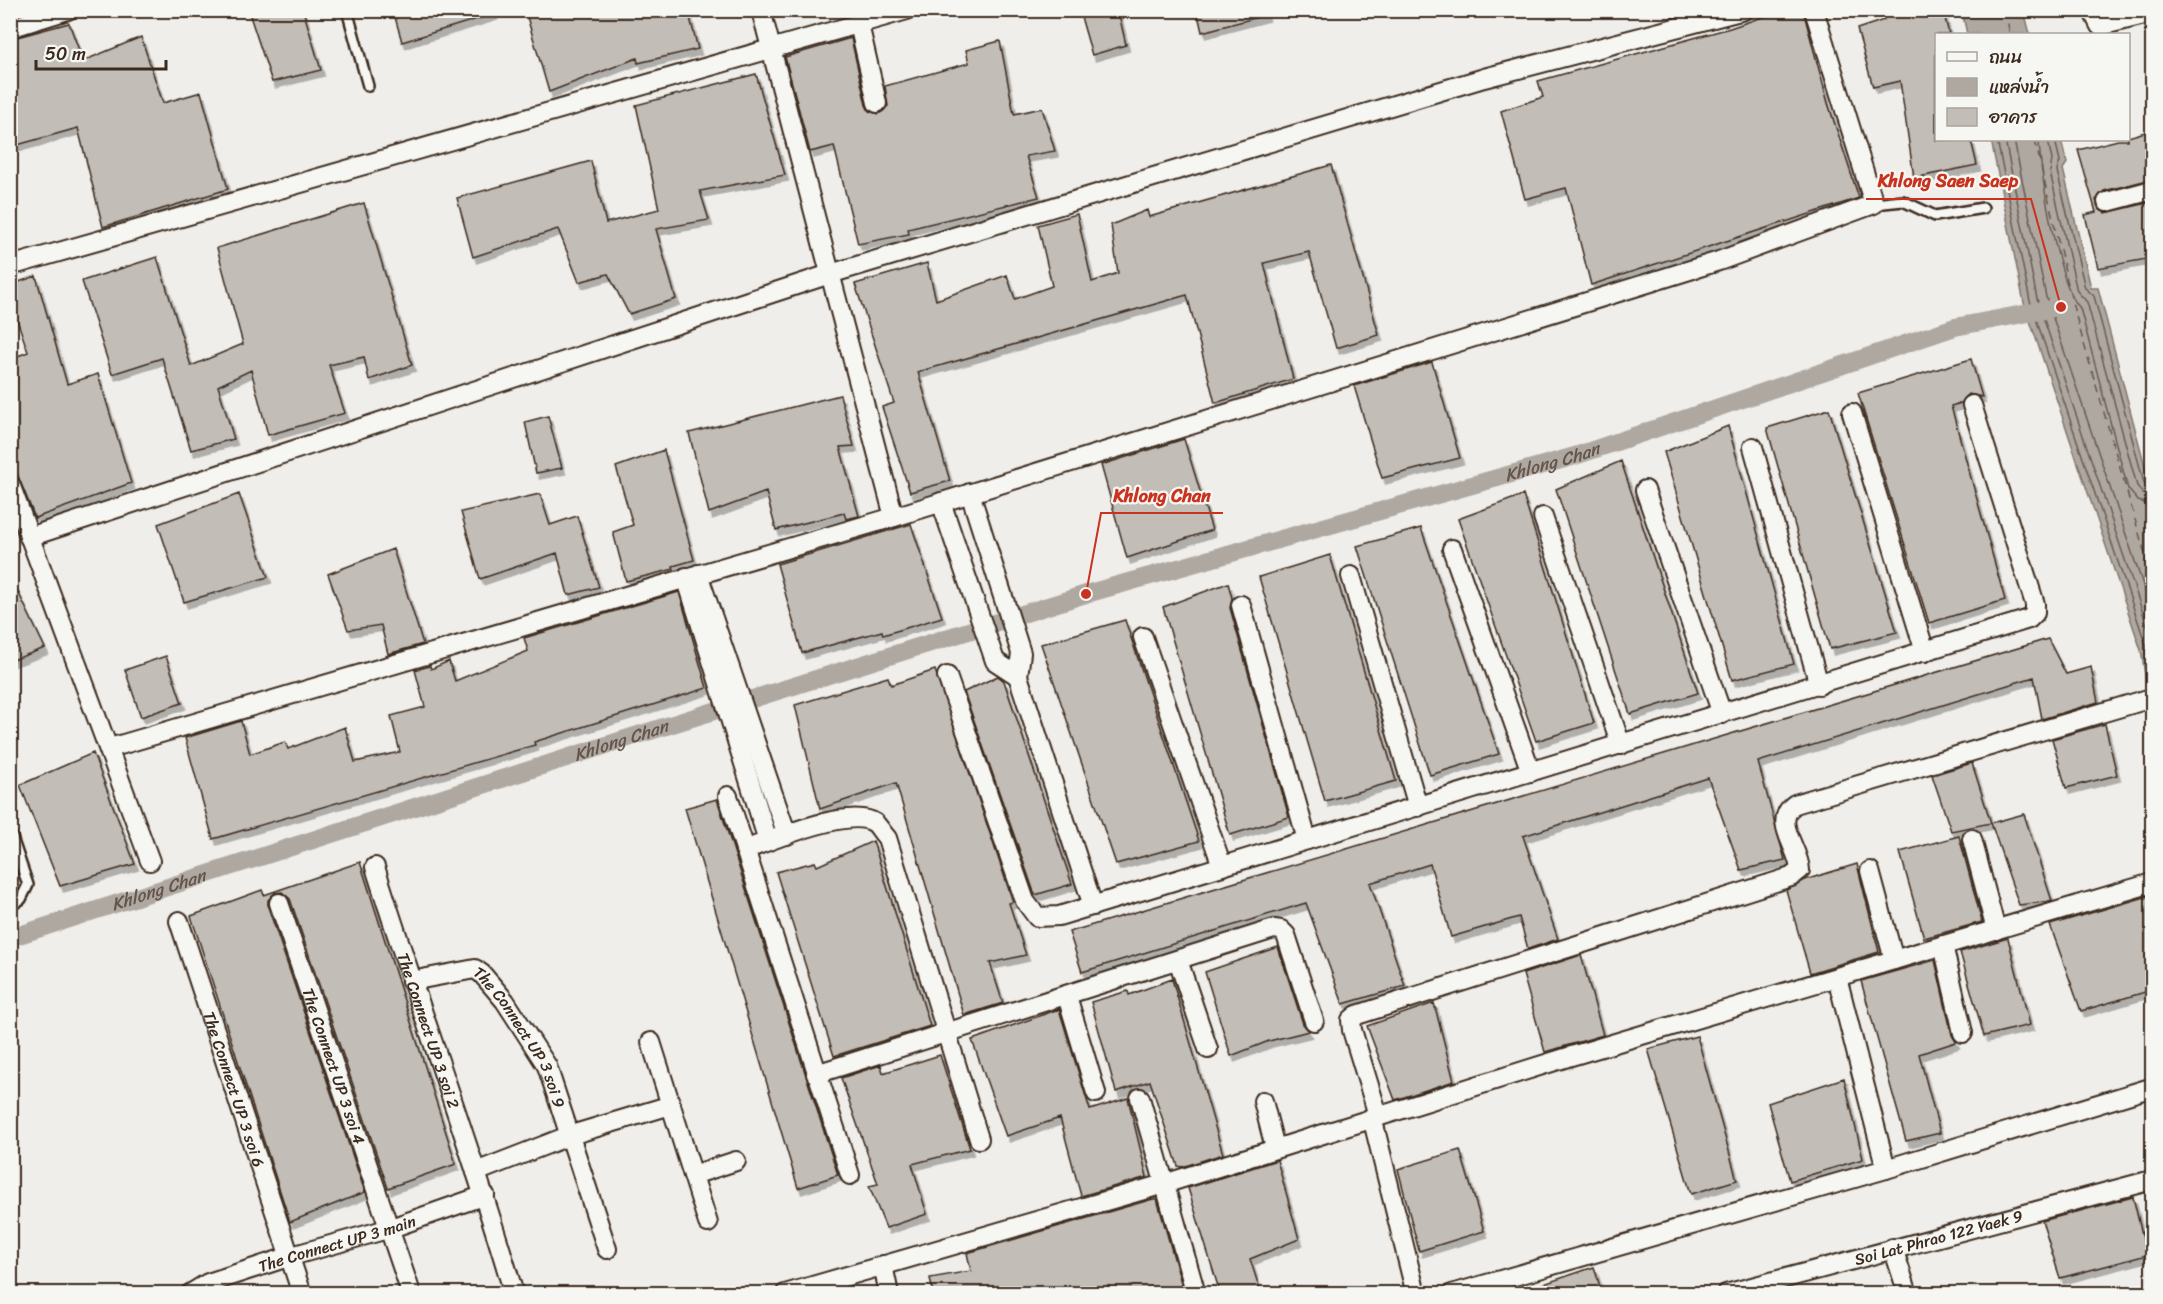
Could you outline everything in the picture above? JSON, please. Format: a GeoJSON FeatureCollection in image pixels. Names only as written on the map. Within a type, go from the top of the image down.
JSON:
{"type":"FeatureCollection","features":[{"type":"Feature","properties":{"kind":"street"},"geometry":{"type":"LineString","coordinates":[[10,28],[68,10]]}},
{"type":"Feature","properties":{"kind":"street"},"geometry":{"type":"LineString","coordinates":[[761,10],[894,517]]}},
{"type":"Feature","properties":{"kind":"street"},"geometry":{"type":"LineString","coordinates":[[10,266],[907,10]]}},
{"type":"Feature","properties":{"kind":"street"},"geometry":{"type":"LineString","coordinates":[[29,537],[830,274],[1473,81],[1744,10]]}},
{"type":"Feature","properties":{"kind":"street"},"geometry":{"type":"LineString","coordinates":[[110,748],[894,517],[1719,261],[1874,204],[1814,10]]}},
{"type":"Feature","properties":{"kind":"street"},"geometry":{"type":"LineString","coordinates":[[2092,10],[2100,26],[2152,13]]}},
{"type":"Feature","properties":{"kind":"street"},"geometry":{"type":"LineString","coordinates":[[859,24],[876,103]]}},
{"type":"Feature","properties":{"kind":"street"},"geometry":{"type":"LineString","coordinates":[[2107,202],[2152,190]]}},
{"type":"Feature","properties":{"kind":"street"},"geometry":{"type":"LineString","coordinates":[[946,676],[1025,901],[1037,917],[1059,916],[2029,619],[2036,613],[2035,604],[1972,405]]}},
{"type":"Feature","properties":{"kind":"street"},"geometry":{"type":"LineString","coordinates":[[1852,413],[1924,652]]}},
{"type":"Feature","properties":{"kind":"street"},"geometry":{"type":"LineString","coordinates":[[1753,447],[1819,685]]}},
{"type":"Feature","properties":{"kind":"street"},"geometry":{"type":"LineString","coordinates":[[10,484],[110,748],[150,861]]}},
{"type":"Feature","properties":{"kind":"street"},"geometry":{"type":"LineString","coordinates":[[1645,490],[1722,714]]}},
{"type":"Feature","properties":{"kind":"street"},"geometry":{"type":"LineString","coordinates":[[970,493],[1021,653],[1018,676],[1092,906]]}},
{"type":"Feature","properties":{"kind":"street"},"geometry":{"type":"LineString","coordinates":[[941,502],[995,661],[1018,676]]}},
{"type":"Feature","properties":{"kind":"street"},"geometry":{"type":"LineString","coordinates":[[1543,517],[1622,745]]}},
{"type":"Feature","properties":{"kind":"street"},"geometry":{"type":"LineString","coordinates":[[1452,549],[1531,772]]}},
{"type":"Feature","properties":{"kind":"street"},"geometry":{"type":"LineString","coordinates":[[692,575],[740,724],[768,841]]}},
{"type":"Feature","properties":{"kind":"street"},"geometry":{"type":"LineString","coordinates":[[1351,576],[1418,807]]}},
{"type":"Feature","properties":{"kind":"street"},"geometry":{"type":"LineString","coordinates":[[1241,605],[1307,840]]}},
{"type":"Feature","properties":{"kind":"street"},"geometry":{"type":"LineString","coordinates":[[1143,638],[1222,866]]}},
{"type":"Feature","properties":{"kind":"street"},"geometry":{"type":"LineString","coordinates":[[1416,1293],[1375,1116],[1352,1030],[1351,1020],[1357,1015],[1791,876],[1800,870],[1799,860],[1783,820],[1786,810],[1795,804],[2148,699]]}},
{"type":"Feature","properties":{"kind":"street"},"geometry":{"type":"LineString","coordinates":[[740,724],[786,835]]}},
{"type":"Feature","properties":{"kind":"street"},"geometry":{"type":"LineString","coordinates":[[728,796],[849,1175]]}},
{"type":"Feature","properties":{"kind":"street"},"geometry":{"type":"LineString","coordinates":[[745,850],[786,835],[848,818],[874,823],[887,838],[945,1035],[979,1139]]}},
{"type":"Feature","properties":{"kind":"street"},"geometry":{"type":"LineString","coordinates":[[1972,839],[1996,930]]}},
{"type":"Feature","properties":{"kind":"street","name":"The Connect UP 3 soi 2"},"geometry":{"type":"LineString","coordinates":[[375,867],[411,981],[485,1195],[514,1293]]}},
{"type":"Feature","properties":{"kind":"street"},"geometry":{"type":"LineString","coordinates":[[1870,871],[1894,960]]}},
{"type":"Feature","properties":{"kind":"street"},"geometry":{"type":"LineString","coordinates":[[785,1293],[1164,1184],[1375,1116],[2152,883]]}},
{"type":"Feature","properties":{"kind":"street","name":"The Connect UP 3 soi 4"},"geometry":{"type":"LineString","coordinates":[[279,903],[391,1228],[411,1293]]}},
{"type":"Feature","properties":{"kind":"street","name":"The Connect UP 3 soi 6"},"geometry":{"type":"LineString","coordinates":[[179,921],[288,1257],[302,1293]]}},
{"type":"Feature","properties":{"kind":"street"},"geometry":{"type":"LineString","coordinates":[[816,1074],[1274,929],[1281,930],[1286,935],[1314,1021]]}},
{"type":"Feature","properties":{"kind":"street"},"geometry":{"type":"LineString","coordinates":[[1943,945],[1964,1033]]}},
{"type":"Feature","properties":{"kind":"street"},"geometry":{"type":"LineString","coordinates":[[1178,960],[1208,1049]]}},
{"type":"Feature","properties":{"kind":"street","name":"The Connect UP 3 soi 9"},"geometry":{"type":"LineString","coordinates":[[411,981],[475,969],[505,1001],[548,1066],[607,1249]]}},
{"type":"Feature","properties":{"kind":"street"},"geometry":{"type":"LineString","coordinates":[[1837,977],[1886,1169]]}},
{"type":"Feature","properties":{"kind":"street"},"geometry":{"type":"LineString","coordinates":[[1067,996],[1096,1093]]}},
{"type":"Feature","properties":{"kind":"street"},"geometry":{"type":"LineString","coordinates":[[651,1042],[708,1223]]}},
{"type":"Feature","properties":{"kind":"street"},"geometry":{"type":"LineString","coordinates":[[1452,1293],[1886,1169],[2150,1088]]}},
{"type":"Feature","properties":{"kind":"street"},"geometry":{"type":"LineString","coordinates":[[1140,1098],[1196,1293]]}},
{"type":"Feature","properties":{"kind":"street"},"geometry":{"type":"LineString","coordinates":[[1263,1101],[1275,1148]]}},
{"type":"Feature","properties":{"kind":"street"},"geometry":{"type":"LineString","coordinates":[[476,1172],[571,1135],[671,1105]]}},
{"type":"Feature","properties":{"kind":"street"},"geometry":{"type":"LineString","coordinates":[[693,1175],[736,1161]]}},
{"type":"Feature","properties":{"kind":"street","name":"Soi Lat Phrao 122 Yaek 9"},"geometry":{"type":"LineString","coordinates":[[1726,1293],[2152,1180]]}},
{"type":"Feature","properties":{"kind":"street","name":"The Connect UP 3 main"},"geometry":{"type":"LineString","coordinates":[[190,1293],[208,1283],[288,1257],[391,1228],[485,1195]]}},
{"type":"Feature","properties":{"kind":"street"},"geometry":{"type":"LineString","coordinates":[[1893,1248],[1908,1293]]}},
{"type":"Feature","properties":{"kind":"street"},"geometry":{"type":"LineString","coordinates":[[883,1265],[889,1293]]}},
{"type":"Feature","properties":{"kind":"lane"},"geometry":{"type":"LineString","coordinates":[[347,10],[368,86]]}},
{"type":"Feature","properties":{"kind":"lane"},"geometry":{"type":"LineString","coordinates":[[1874,204],[1903,201],[1935,216],[1983,208]]}},
{"type":"Feature","properties":{"kind":"lane"},"geometry":{"type":"LineString","coordinates":[[10,832],[28,885],[21,899],[10,906]]}},
{"type":"Feature","properties":{"kind":"water"},"geometry":{"type":"Polygon","coordinates":[[[1962,11],[2024,11],[2030,33],[1967,33],[1962,11]]]}},
{"type":"Feature","properties":{"kind":"water"},"geometry":{"type":"Polygon","coordinates":[[[1991,141],[2061,141],[2067,163],[2063,169],[2091,288],[2098,288],[2152,493],[2152,716],[2141,650],[2024,303],[1991,141]]]}},
{"type":"Feature","properties":{"kind":"building"},"geometry":{"type":"Polygon","coordinates":[[[248,10],[303,10],[321,70],[272,82],[248,10]]]}},
{"type":"Feature","properties":{"kind":"building"},"geometry":{"type":"Polygon","coordinates":[[[393,10],[494,10],[494,14],[402,42],[393,10]]]}},
{"type":"Feature","properties":{"kind":"building"},"geometry":{"type":"Polygon","coordinates":[[[525,10],[688,10],[698,49],[638,63],[637,58],[549,92],[525,10]]]}},
{"type":"Feature","properties":{"kind":"building"},"geometry":{"type":"Polygon","coordinates":[[[1079,10],[1118,10],[1126,45],[1092,55],[1079,10]]]}},
{"type":"Feature","properties":{"kind":"building"},"geometry":{"type":"Polygon","coordinates":[[[1197,10],[1265,10],[1266,15],[1202,32],[1197,10]]]}},
{"type":"Feature","properties":{"kind":"building"},"geometry":{"type":"Polygon","coordinates":[[[1783,10],[1803,10],[1828,103],[1859,198],[1591,285],[1566,188],[1525,199],[1501,111],[1543,97],[1538,81],[1730,28],[1783,10]]]}},
{"type":"Feature","properties":{"kind":"building"},"geometry":{"type":"Polygon","coordinates":[[[1880,10],[1943,10],[1949,33],[1935,33],[1935,141],[1971,141],[1977,165],[1914,178],[1900,81],[1873,87],[1857,29],[1884,20],[1880,10]]]}},
{"type":"Feature","properties":{"kind":"building"},"geometry":{"type":"Polygon","coordinates":[[[69,23],[83,61],[141,37],[163,103],[201,92],[228,189],[103,227],[78,128],[10,147],[10,39],[69,23]]]}},
{"type":"Feature","properties":{"kind":"building"},"geometry":{"type":"Polygon","coordinates":[[[851,38],[866,105],[869,111],[879,114],[888,106],[885,86],[969,63],[966,50],[1000,41],[1014,114],[1042,108],[1055,151],[1026,156],[1039,197],[908,229],[909,234],[858,244],[834,146],[810,152],[785,57],[851,38]]]}},
{"type":"Feature","properties":{"kind":"building"},"geometry":{"type":"Polygon","coordinates":[[[756,74],[785,175],[700,191],[709,220],[656,229],[676,299],[629,314],[608,274],[579,282],[558,229],[473,257],[457,198],[591,161],[606,223],[659,209],[636,105],[756,74]]]}},
{"type":"Feature","properties":{"kind":"building"},"geometry":{"type":"Polygon","coordinates":[[[2152,130],[2152,179],[2104,191],[2096,200],[2099,209],[2105,213],[2152,202],[2152,258],[2098,268],[2085,215],[2096,212],[2078,150],[2114,141],[2130,141],[2130,136],[2152,130]]]}},
{"type":"Feature","properties":{"kind":"building"},"geometry":{"type":"Polygon","coordinates":[[[1331,165],[1379,335],[1336,348],[1309,252],[1264,263],[1293,379],[1215,403],[1187,295],[918,372],[950,481],[910,492],[882,407],[894,403],[855,284],[927,263],[936,300],[1007,275],[1015,299],[1052,286],[1038,225],[1077,214],[1092,282],[1118,273],[1111,225],[1147,210],[1149,217],[1331,165]]]}},
{"type":"Feature","properties":{"kind":"building"},"geometry":{"type":"Polygon","coordinates":[[[364,203],[412,365],[369,380],[364,357],[329,365],[345,413],[268,435],[251,370],[218,386],[234,439],[191,450],[162,358],[112,374],[82,281],[157,257],[191,366],[243,344],[217,248],[364,203]]]}},
{"type":"Feature","properties":{"kind":"building"},"geometry":{"type":"Polygon","coordinates":[[[36,276],[67,384],[98,374],[131,483],[35,518],[10,456],[10,359],[28,352],[10,299],[10,285],[36,276]]]}},
{"type":"Feature","properties":{"kind":"building"},"geometry":{"type":"Polygon","coordinates":[[[1971,359],[1982,397],[1969,394],[1961,403],[1951,406],[2005,600],[1929,623],[1858,393],[1971,359]]]}},
{"type":"Feature","properties":{"kind":"building"},"geometry":{"type":"Polygon","coordinates":[[[1432,362],[1460,458],[1382,478],[1354,386],[1432,362]]]}},
{"type":"Feature","properties":{"kind":"building"},"geometry":{"type":"Polygon","coordinates":[[[840,395],[854,446],[840,447],[859,516],[846,519],[844,513],[776,530],[766,492],[709,513],[689,433],[840,395]]]}},
{"type":"Feature","properties":{"kind":"building"},"geometry":{"type":"Polygon","coordinates":[[[1829,409],[1897,632],[1830,649],[1767,428],[1829,409]]]}},
{"type":"Feature","properties":{"kind":"building"},"geometry":{"type":"Polygon","coordinates":[[[548,416],[562,468],[536,473],[525,422],[548,416]]]}},
{"type":"Feature","properties":{"kind":"building"},"geometry":{"type":"Polygon","coordinates":[[[1728,426],[1794,664],[1732,680],[1664,452],[1728,426]]]}},
{"type":"Feature","properties":{"kind":"building"},"geometry":{"type":"Polygon","coordinates":[[[1184,439],[1212,530],[1127,558],[1101,465],[1184,439]]]}},
{"type":"Feature","properties":{"kind":"building"},"geometry":{"type":"Polygon","coordinates":[[[664,450],[694,560],[673,566],[674,569],[626,581],[613,532],[633,525],[616,467],[664,450]]]}},
{"type":"Feature","properties":{"kind":"building"},"geometry":{"type":"Polygon","coordinates":[[[1621,461],[1698,693],[1630,714],[1556,489],[1621,461]]]}},
{"type":"Feature","properties":{"kind":"building"},"geometry":{"type":"Polygon","coordinates":[[[239,494],[268,577],[184,602],[158,524],[239,494]]]}},
{"type":"Feature","properties":{"kind":"building"},"geometry":{"type":"Polygon","coordinates":[[[540,494],[550,525],[577,516],[599,587],[568,595],[557,553],[480,579],[461,512],[540,494]]]}},
{"type":"Feature","properties":{"kind":"building"},"geometry":{"type":"Polygon","coordinates":[[[1523,495],[1594,723],[1536,741],[1458,519],[1523,495]]]}},
{"type":"Feature","properties":{"kind":"building"},"geometry":{"type":"Polygon","coordinates":[[[911,524],[942,617],[883,635],[882,631],[802,653],[777,564],[911,524]]]}},
{"type":"Feature","properties":{"kind":"building"},"geometry":{"type":"Polygon","coordinates":[[[1421,528],[1499,754],[1430,775],[1357,546],[1421,528]]]}},
{"type":"Feature","properties":{"kind":"building"},"geometry":{"type":"Polygon","coordinates":[[[393,549],[423,644],[388,654],[381,625],[348,630],[328,574],[393,549]]]}},
{"type":"Feature","properties":{"kind":"building"},"geometry":{"type":"Polygon","coordinates":[[[1330,555],[1396,781],[1325,801],[1259,577],[1330,555]]]}},
{"type":"Feature","properties":{"kind":"building"},"geometry":{"type":"Polygon","coordinates":[[[10,575],[45,648],[10,661],[10,575]]]}},
{"type":"Feature","properties":{"kind":"building"},"geometry":{"type":"Polygon","coordinates":[[[1228,583],[1232,598],[1230,608],[1289,817],[1230,835],[1163,607],[1228,583]]]}},
{"type":"Feature","properties":{"kind":"building"},"geometry":{"type":"Polygon","coordinates":[[[679,592],[707,688],[534,742],[535,745],[213,839],[185,738],[241,721],[250,754],[285,742],[288,749],[345,727],[355,762],[400,752],[391,716],[425,707],[415,670],[430,666],[431,669],[449,661],[455,681],[528,651],[524,638],[679,592]]]}},
{"type":"Feature","properties":{"kind":"building"},"geometry":{"type":"Polygon","coordinates":[[[1125,620],[1199,841],[1116,864],[1041,644],[1125,620]]]}},
{"type":"Feature","properties":{"kind":"building"},"geometry":{"type":"Polygon","coordinates":[[[2048,639],[2066,674],[2091,667],[2098,702],[2042,719],[2034,677],[1758,762],[1785,860],[1741,870],[1708,778],[1523,836],[1558,939],[1528,949],[1519,917],[1451,937],[1430,864],[1370,883],[1405,986],[1343,1004],[1306,903],[1082,972],[1069,932],[2048,639]]]}},
{"type":"Feature","properties":{"kind":"building"},"geometry":{"type":"Polygon","coordinates":[[[166,656],[182,703],[141,717],[125,670],[166,656]]]}},
{"type":"Feature","properties":{"kind":"building"},"geometry":{"type":"Polygon","coordinates":[[[935,670],[1013,902],[1009,903],[1026,955],[990,963],[1003,1003],[964,1015],[896,783],[820,809],[795,705],[888,677],[891,685],[935,670]]]}},
{"type":"Feature","properties":{"kind":"building"},"geometry":{"type":"Polygon","coordinates":[[[998,676],[1004,681],[1072,884],[1035,895],[964,692],[998,676]]]}},
{"type":"Feature","properties":{"kind":"building"},"geometry":{"type":"Polygon","coordinates":[[[2105,724],[2117,775],[2066,788],[2052,739],[2105,724]]]}},
{"type":"Feature","properties":{"kind":"building"},"geometry":{"type":"Polygon","coordinates":[[[93,753],[135,864],[60,886],[20,785],[93,753]]]}},
{"type":"Feature","properties":{"kind":"building"},"geometry":{"type":"Polygon","coordinates":[[[1972,763],[1991,823],[1951,831],[1932,775],[1972,763]]]}},
{"type":"Feature","properties":{"kind":"building"},"geometry":{"type":"Polygon","coordinates":[[[717,799],[838,1175],[798,1188],[685,808],[717,799]]]}},
{"type":"Feature","properties":{"kind":"building"},"geometry":{"type":"Polygon","coordinates":[[[2024,814],[2052,901],[2019,905],[1991,823],[2024,814]]]}},
{"type":"Feature","properties":{"kind":"building"},"geometry":{"type":"Polygon","coordinates":[[[1959,836],[1982,922],[1924,938],[1900,852],[1959,836]]]}},
{"type":"Feature","properties":{"kind":"building"},"geometry":{"type":"Polygon","coordinates":[[[873,841],[930,1026],[834,1056],[776,872],[815,862],[817,866],[873,841]]]}},
{"type":"Feature","properties":{"kind":"building"},"geometry":{"type":"Polygon","coordinates":[[[360,862],[456,1164],[388,1188],[290,899],[282,892],[275,893],[268,900],[268,907],[365,1192],[290,1222],[191,916],[262,890],[264,895],[360,862]]]}},
{"type":"Feature","properties":{"kind":"building"},"geometry":{"type":"Polygon","coordinates":[[[1857,864],[1879,952],[1810,973],[1786,890],[1805,880],[1857,864]]]}},
{"type":"Feature","properties":{"kind":"building"},"geometry":{"type":"Polygon","coordinates":[[[2152,895],[2152,990],[2081,1011],[2050,925],[2152,895]]]}},
{"type":"Feature","properties":{"kind":"building"},"geometry":{"type":"Polygon","coordinates":[[[2008,938],[2030,1025],[1984,1036],[1960,952],[2008,938]]]}},
{"type":"Feature","properties":{"kind":"building"},"geometry":{"type":"Polygon","coordinates":[[[1278,947],[1303,1024],[1309,1031],[1269,1041],[1231,1056],[1205,972],[1278,947]]]}},
{"type":"Feature","properties":{"kind":"building"},"geometry":{"type":"Polygon","coordinates":[[[1581,955],[1603,1035],[1545,1052],[1523,974],[1581,955]]]}},
{"type":"Feature","properties":{"kind":"building"},"geometry":{"type":"Polygon","coordinates":[[[1935,960],[1952,1035],[1956,1042],[1919,1054],[1940,1133],[1906,1141],[1861,981],[1935,960]]]}},
{"type":"Feature","properties":{"kind":"building"},"geometry":{"type":"Polygon","coordinates":[[[1172,979],[1223,1154],[1182,1167],[1178,1166],[1150,1081],[1116,1092],[1091,1002],[1128,991],[1129,995],[1172,979]]]}},
{"type":"Feature","properties":{"kind":"building"},"geometry":{"type":"Polygon","coordinates":[[[1434,1003],[1454,1081],[1395,1100],[1367,1026],[1434,1003]]]}},
{"type":"Feature","properties":{"kind":"building"},"geometry":{"type":"Polygon","coordinates":[[[1059,1009],[1090,1110],[1128,1098],[1147,1177],[1081,1196],[1060,1118],[1006,1136],[972,1040],[1059,1009]]]}},
{"type":"Feature","properties":{"kind":"building"},"geometry":{"type":"Polygon","coordinates":[[[1697,1036],[1737,1180],[1691,1194],[1648,1049],[1697,1036]]]}},
{"type":"Feature","properties":{"kind":"building"},"geometry":{"type":"Polygon","coordinates":[[[940,1055],[970,1149],[912,1164],[927,1214],[886,1228],[869,1186],[878,1184],[841,1078],[881,1065],[883,1073],[940,1055]]]}},
{"type":"Feature","properties":{"kind":"building"},"geometry":{"type":"Polygon","coordinates":[[[1844,1078],[1863,1159],[1790,1181],[1768,1103],[1844,1078]]]}},
{"type":"Feature","properties":{"kind":"building"},"geometry":{"type":"Polygon","coordinates":[[[1460,1150],[1484,1231],[1419,1251],[1398,1169],[1460,1150]]]}},
{"type":"Feature","properties":{"kind":"building"},"geometry":{"type":"Polygon","coordinates":[[[1277,1160],[1299,1239],[1250,1259],[1261,1293],[1220,1293],[1188,1188],[1277,1160]]]}},
{"type":"Feature","properties":{"kind":"building"},"geometry":{"type":"Polygon","coordinates":[[[2133,1197],[2147,1255],[2060,1278],[2042,1221],[2133,1197]]]}},
{"type":"Feature","properties":{"kind":"building"},"geometry":{"type":"Polygon","coordinates":[[[1157,1199],[1184,1293],[933,1293],[930,1278],[971,1271],[967,1253],[1157,1199]]]}},
{"type":"Feature","properties":{"kind":"building"},"geometry":{"type":"Polygon","coordinates":[[[1594,1267],[1602,1293],[1523,1293],[1523,1291],[1594,1267]]]}},
{"type":"Feature","properties":{"kind":"waterway","name":"Khlong Chan"},"geometry":{"type":"LineString","coordinates":[[10,938],[622,740],[1086,594],[1575,456],[1955,327],[2050,309]]}},
{"type":"Feature","properties":{"kind":"ferry route"},"geometry":{"type":"LineString","coordinates":[[2005,10],[2010,33]]}},
{"type":"Feature","properties":{"kind":"ferry route"},"geometry":{"type":"LineString","coordinates":[[2035,141],[2073,306],[2152,578]]}},
{"type":"Feature","properties":{"kind":"place","name":"Khlong Saen Saep"},"geometry":{"type":"Point","coordinates":[2061,307]}},
{"type":"Feature","properties":{"kind":"place","name":"Khlong Chan"},"geometry":{"type":"Point","coordinates":[1086,594]}}]}
